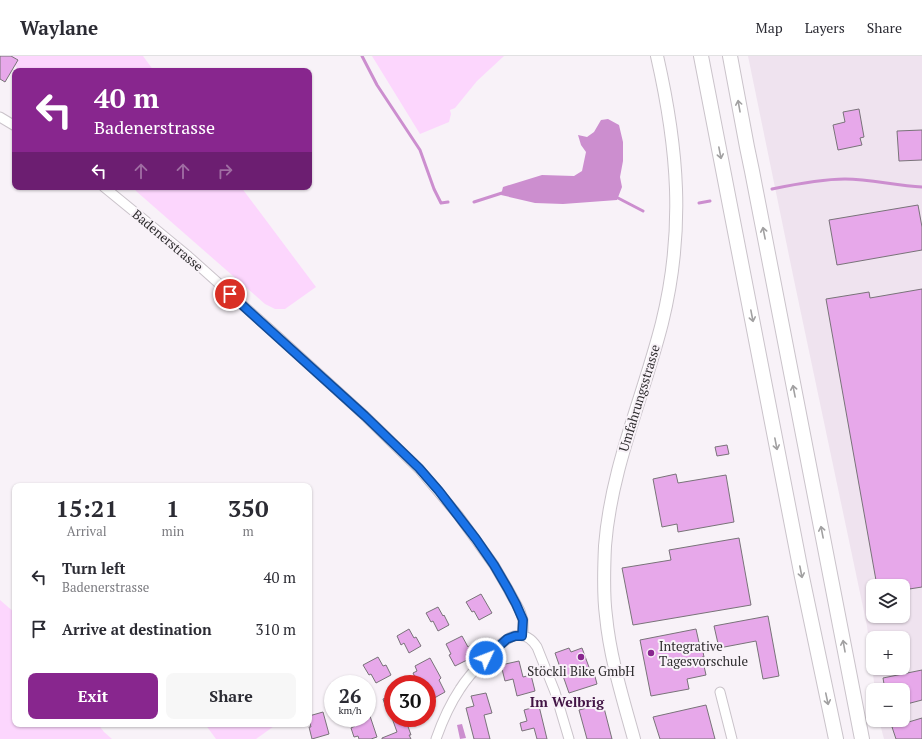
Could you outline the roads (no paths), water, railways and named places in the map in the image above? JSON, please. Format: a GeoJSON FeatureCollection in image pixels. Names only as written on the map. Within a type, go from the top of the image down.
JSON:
{"type":"FeatureCollection","features":[{"type":"Feature","properties":{"kind":"highway"},"geometry":{"type":"LineString","coordinates":[[701,56],[802,577],[836,739]]}},
{"type":"Feature","properties":{"kind":"highway"},"geometry":{"type":"LineString","coordinates":[[730,56],[746,147],[752,171],[862,739]]}},
{"type":"Feature","properties":{"kind":"main road","name":"Umfahrungsstrasse"},"geometry":{"type":"LineString","coordinates":[[634,739],[620,690],[608,633],[605,604],[605,548],[608,519],[618,470],[623,449],[662,323],[674,254],[677,212],[674,160],[668,108],[657,56]]}},
{"type":"Feature","properties":{"kind":"street"},"geometry":{"type":"LineString","coordinates":[[0,117],[12,124]]}},
{"type":"Feature","properties":{"kind":"street","name":"Badenerstrasse"},"geometry":{"type":"LineString","coordinates":[[108,190],[188,256],[365,416],[419,468],[458,515],[494,565],[520,611],[523,620],[522,636]]}},
{"type":"Feature","properties":{"kind":"street"},"geometry":{"type":"LineString","coordinates":[[436,739],[448,711],[460,689],[486,658],[507,639],[515,636],[528,638],[534,642],[537,647],[554,692],[569,739]]}},
{"type":"Feature","properties":{"kind":"street"},"geometry":{"type":"LineString","coordinates":[[720,692],[732,739]]}},
{"type":"Feature","properties":{"kind":"waterway"},"geometry":{"type":"LineString","coordinates":[[362,56],[377,85],[420,150],[434,189],[441,203],[448,202]]}},
{"type":"Feature","properties":{"kind":"waterway"},"geometry":{"type":"LineString","coordinates":[[772,189],[836,179],[864,180],[922,187]]}},
{"type":"Feature","properties":{"kind":"waterway"},"geometry":{"type":"LineString","coordinates":[[474,202],[502,193]]}},
{"type":"Feature","properties":{"kind":"waterway"},"geometry":{"type":"LineString","coordinates":[[618,198],[643,211]]}},
{"type":"Feature","properties":{"kind":"waterway"},"geometry":{"type":"LineString","coordinates":[[699,203],[710,201]]}},
{"type":"Feature","properties":{"kind":"place","name":"Integrative Tagesvorschule"},"geometry":{"type":"Point","coordinates":[651,653]}},
{"type":"Feature","properties":{"kind":"place","name":"Stöckli Bike GmbH"},"geometry":{"type":"Point","coordinates":[581,657]}},
{"type":"Feature","properties":{"kind":"district","name":"Im Welbrig"},"geometry":{"type":"Point","coordinates":[567,701]}}]}
